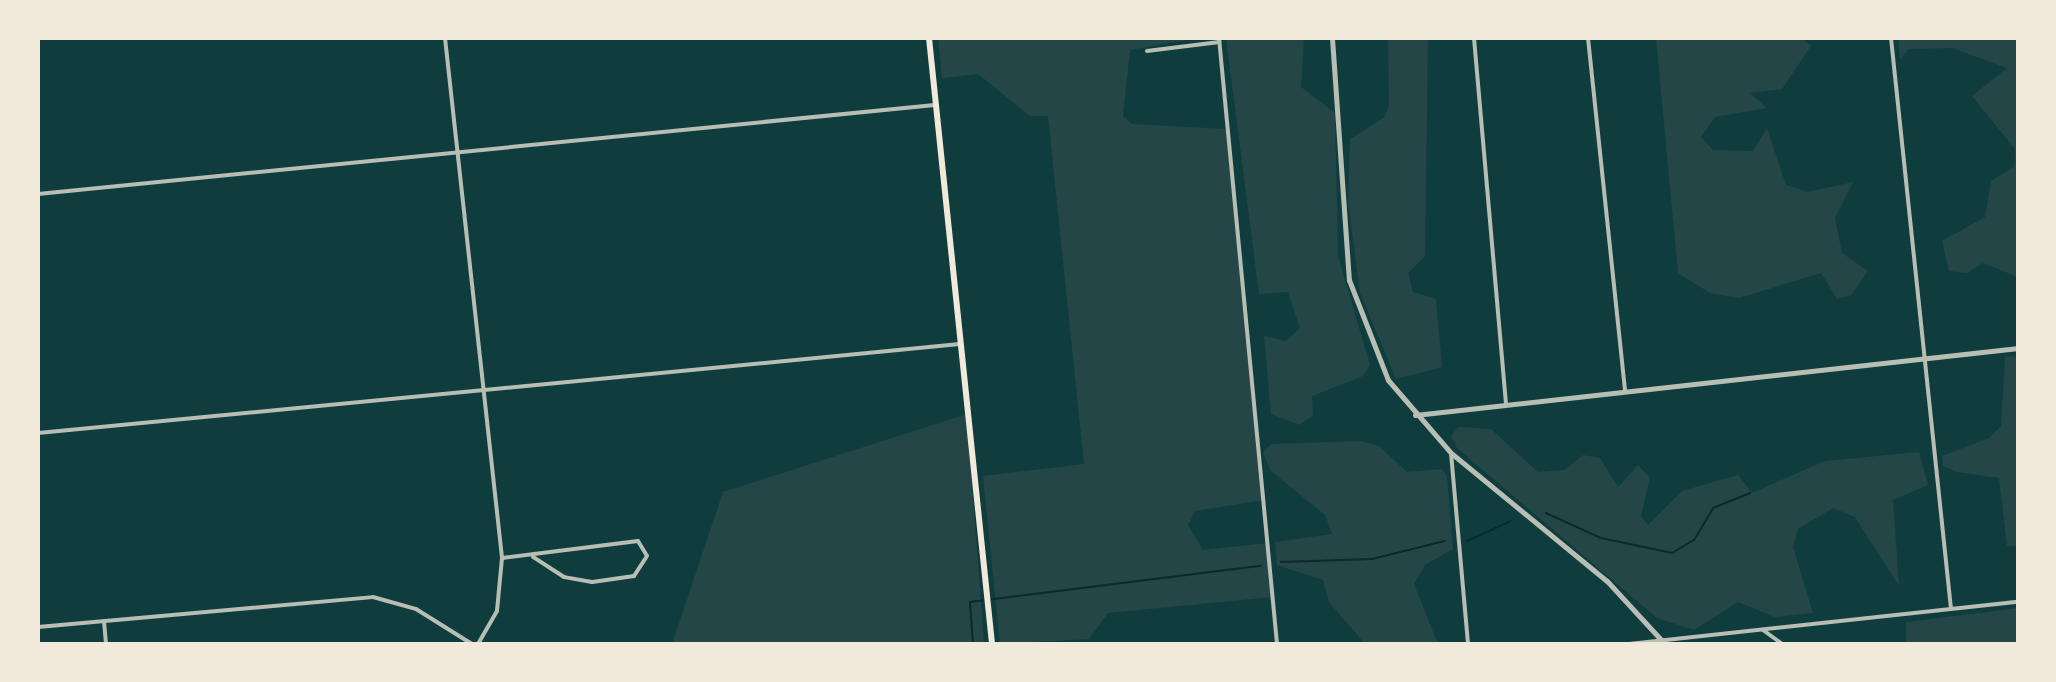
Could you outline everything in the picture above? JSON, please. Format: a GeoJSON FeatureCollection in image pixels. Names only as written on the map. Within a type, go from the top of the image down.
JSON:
{"type":"FeatureCollection","features":[{"type":"Feature","properties":{"kind":"main road"},"geometry":{"type":"LineString","coordinates":[[929,38],[992,644]]}},
{"type":"Feature","properties":{"kind":"street"},"geometry":{"type":"LineString","coordinates":[[38,627],[373,597],[416,609],[475,644],[497,611],[502,558],[481,389],[445,38]]}},
{"type":"Feature","properties":{"kind":"street"},"geometry":{"type":"LineString","coordinates":[[1332,38],[1349,280],[1388,380],[1414,415],[1451,453],[1607,581],[1664,642]]}},
{"type":"Feature","properties":{"kind":"street"},"geometry":{"type":"LineString","coordinates":[[1474,38],[1506,404]]}},
{"type":"Feature","properties":{"kind":"street"},"geometry":{"type":"LineString","coordinates":[[1588,38],[1625,391]]}},
{"type":"Feature","properties":{"kind":"street"},"geometry":{"type":"LineString","coordinates":[[1891,38],[1951,609]]}},
{"type":"Feature","properties":{"kind":"street"},"geometry":{"type":"LineString","coordinates":[[1147,51],[1219,40],[1277,644]]}},
{"type":"Feature","properties":{"kind":"street"},"geometry":{"type":"LineString","coordinates":[[38,194],[935,105]]}},
{"type":"Feature","properties":{"kind":"street"},"geometry":{"type":"LineString","coordinates":[[38,433],[960,344]]}},
{"type":"Feature","properties":{"kind":"street"},"geometry":{"type":"LineString","coordinates":[[1414,415],[2018,348]]}},
{"type":"Feature","properties":{"kind":"street"},"geometry":{"type":"LineString","coordinates":[[1451,453],[1468,644]]}},
{"type":"Feature","properties":{"kind":"street"},"geometry":{"type":"LineString","coordinates":[[502,558],[533,557],[638,541],[647,556],[634,576],[592,582],[564,577],[533,557]]}},
{"type":"Feature","properties":{"kind":"street"},"geometry":{"type":"LineString","coordinates":[[1629,644],[2018,602]]}},
{"type":"Feature","properties":{"kind":"street"},"geometry":{"type":"LineString","coordinates":[[104,621],[106,644]]}},
{"type":"Feature","properties":{"kind":"street"},"geometry":{"type":"LineString","coordinates":[[1761,628],[1782,644]]}},
{"type":"Feature","properties":{"kind":"shaded area"},"geometry":{"type":"Polygon","coordinates":[[[938,38],[1197,38],[1130,50],[1123,116],[1132,124],[1227,129],[1263,500],[1195,511],[1188,525],[1203,550],[1268,543],[1273,597],[1108,613],[1089,639],[1000,644],[983,476],[1084,464],[1048,116],[1030,116],[978,74],[942,78],[938,38]]]}},
{"type":"Feature","properties":{"kind":"shaded area"},"geometry":{"type":"Polygon","coordinates":[[[1226,38],[1304,38],[1301,87],[1335,113],[1338,256],[1370,365],[1363,376],[1312,396],[1313,416],[1299,425],[1271,414],[1264,336],[1286,341],[1300,328],[1288,292],[1259,294],[1226,38]]]}},
{"type":"Feature","properties":{"kind":"shaded area"},"geometry":{"type":"Polygon","coordinates":[[[1388,38],[1428,38],[1425,256],[1408,273],[1413,292],[1436,299],[1442,367],[1396,379],[1360,293],[1348,202],[1350,139],[1384,118],[1389,105],[1388,38]]]}},
{"type":"Feature","properties":{"kind":"shaded area"},"geometry":{"type":"Polygon","coordinates":[[[1656,38],[1801,38],[1811,46],[1782,89],[1750,93],[1767,108],[1715,117],[1701,137],[1713,150],[1753,151],[1767,128],[1786,185],[1808,192],[1853,182],[1835,218],[1842,253],[1868,271],[1851,295],[1837,299],[1821,273],[1739,298],[1710,293],[1678,273],[1656,38]]]}},
{"type":"Feature","properties":{"kind":"shaded area"},"geometry":{"type":"Polygon","coordinates":[[[1898,38],[2018,38],[2018,277],[1983,263],[1967,273],[1949,271],[1942,241],[1985,217],[1991,181],[2014,167],[2015,149],[1972,96],[2007,68],[1952,48],[1909,49],[1900,59],[1898,38]]]}},
{"type":"Feature","properties":{"kind":"shaded area"},"geometry":{"type":"Polygon","coordinates":[[[2018,356],[2018,546],[2007,546],[1999,478],[1957,472],[1943,466],[1942,456],[1989,438],[2001,426],[2005,357],[2018,356]]]}},
{"type":"Feature","properties":{"kind":"shaded area"},"geometry":{"type":"Polygon","coordinates":[[[967,414],[984,644],[672,644],[723,492],[967,414]]]}},
{"type":"Feature","properties":{"kind":"shaded area"},"geometry":{"type":"Polygon","coordinates":[[[1458,427],[1491,429],[1538,472],[1565,470],[1583,455],[1600,458],[1618,487],[1638,465],[1650,478],[1641,516],[1648,525],[1682,491],[1738,475],[1752,493],[1825,461],[1919,452],[1928,485],[1893,500],[1899,586],[1855,517],[1833,508],[1798,529],[1793,547],[1813,613],[1775,617],[1738,602],[1694,630],[1657,618],[1457,448],[1451,436],[1458,427]]]}},
{"type":"Feature","properties":{"kind":"shaded area"},"geometry":{"type":"Polygon","coordinates":[[[1362,441],[1379,446],[1407,472],[1442,469],[1447,476],[1453,549],[1425,565],[1414,584],[1438,644],[1365,644],[1329,602],[1323,580],[1277,565],[1275,542],[1332,534],[1325,515],[1271,471],[1263,453],[1271,444],[1362,441]]]}},
{"type":"Feature","properties":{"kind":"shaded area"},"geometry":{"type":"Polygon","coordinates":[[[2018,608],[2018,644],[1906,644],[1906,622],[2018,608]]]}},
{"type":"Feature","properties":{"kind":"waterway"},"geometry":{"type":"LineString","coordinates":[[1546,513],[1601,538],[1672,553],[1694,540],[1713,508],[1750,493]]}},
{"type":"Feature","properties":{"kind":"waterway"},"geometry":{"type":"LineString","coordinates":[[1467,541],[1511,521]]}},
{"type":"Feature","properties":{"kind":"waterway"},"geometry":{"type":"LineString","coordinates":[[1281,562],[1372,559],[1445,541]]}},
{"type":"Feature","properties":{"kind":"waterway"},"geometry":{"type":"LineString","coordinates":[[973,644],[970,602],[1261,566]]}}]}
